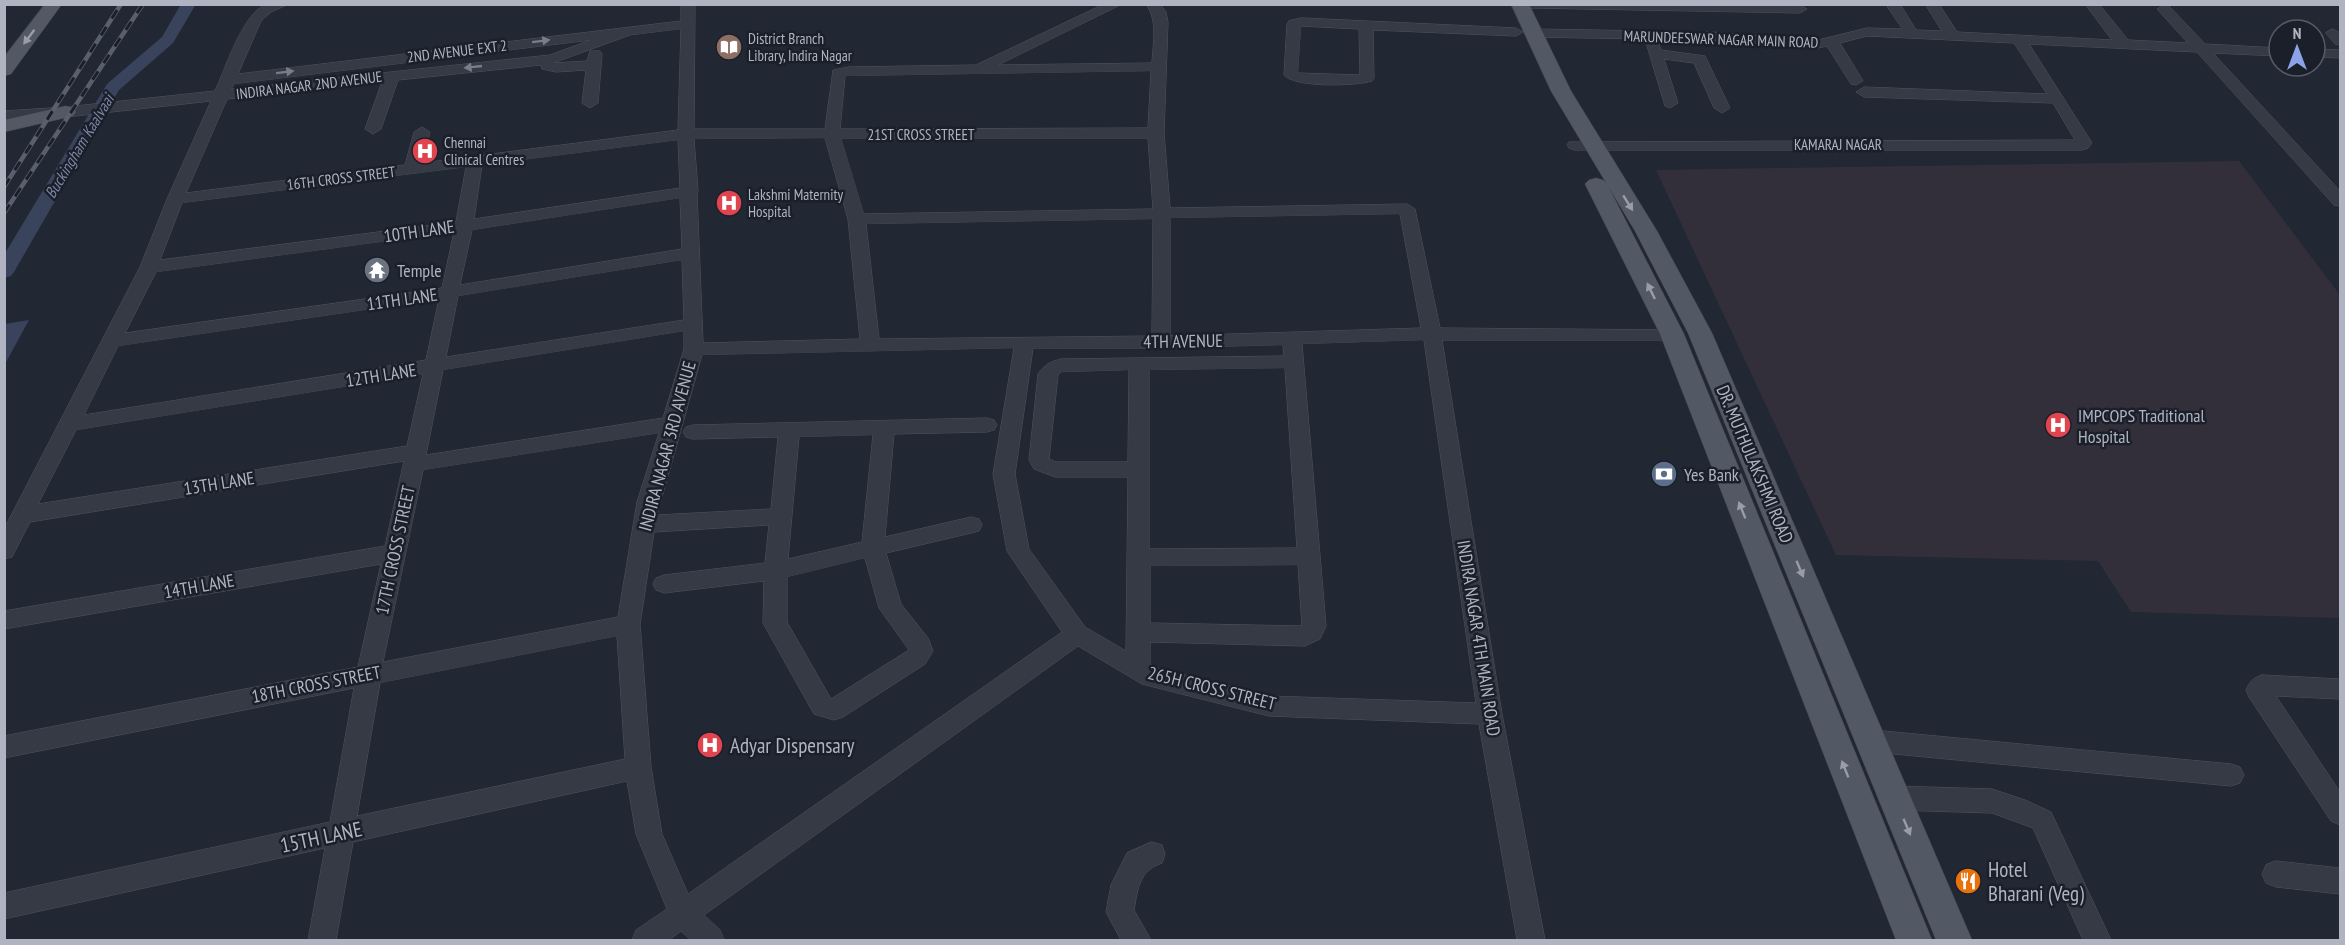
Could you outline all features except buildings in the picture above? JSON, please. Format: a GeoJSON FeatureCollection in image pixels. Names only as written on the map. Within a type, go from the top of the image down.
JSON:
{"type":"FeatureCollection","features":[{"type":"Feature","properties":{"kind":"main road"},"geometry":{"type":"LineString","coordinates":[[4,70],[54,4]]}},
{"type":"Feature","properties":{"kind":"main road","name":"DR. MUTHULAKSHMI ROAD"},"geometry":{"type":"LineString","coordinates":[[1505,4],[1524,32]]}},
{"type":"Feature","properties":{"kind":"main road","name":"DR. MUTHULAKSHMI ROAD"},"geometry":{"type":"LineString","coordinates":[[1520,4],[1533,75],[1558,100],[1583,145],[1672,334],[1914,940]]}},
{"type":"Feature","properties":{"kind":"main road"},"geometry":{"type":"LineString","coordinates":[[4,40],[18,22]]}},
{"type":"Feature","properties":{"kind":"main road"},"geometry":{"type":"LineString","coordinates":[[4,126],[66,112]]}},
{"type":"Feature","properties":{"kind":"main road","name":"DR. MUTHULAKSHMI ROAD"},"geometry":{"type":"LineString","coordinates":[[1583,145],[1646,231],[1700,333],[1873,741],[1894,798],[1954,940]]}},
{"type":"Feature","properties":{"kind":"street"},"geometry":{"type":"LineString","coordinates":[[4,551],[148,267],[175,199],[255,19],[260,13],[283,4]]}},
{"type":"Feature","properties":{"kind":"street"},"geometry":{"type":"LineString","coordinates":[[976,68],[1116,4]]}},
{"type":"Feature","properties":{"kind":"street"},"geometry":{"type":"LineString","coordinates":[[1152,4],[1159,12],[1161,22],[1156,133],[1162,214],[1161,342]]}},
{"type":"Feature","properties":{"kind":"street"},"geometry":{"type":"LineString","coordinates":[[1530,4],[1800,9]]}},
{"type":"Feature","properties":{"kind":"street"},"geometry":{"type":"LineString","coordinates":[[1893,4],[1912,35]]}},
{"type":"Feature","properties":{"kind":"street"},"geometry":{"type":"LineString","coordinates":[[1932,4],[1952,36]]}},
{"type":"Feature","properties":{"kind":"street"},"geometry":{"type":"LineString","coordinates":[[2091,4],[2123,44]]}},
{"type":"Feature","properties":{"kind":"street"},"geometry":{"type":"LineString","coordinates":[[2163,9],[2257,108],[2340,201]]}},
{"type":"Feature","properties":{"kind":"street","name":"2ND AVENUE EXT 2"},"geometry":{"type":"LineString","coordinates":[[227,80],[632,30],[688,14]]}},
{"type":"Feature","properties":{"kind":"street","name":"INDIRA NAGAR 3RD AVENUE"},"geometry":{"type":"LineString","coordinates":[[688,14],[686,134],[690,191],[694,349],[670,424],[644,524],[628,624],[638,767],[649,834],[683,914],[710,940]]}},
{"type":"Feature","properties":{"kind":"street","name":"MARUNDEESWAR NAGAR MAIN ROAD"},"geometry":{"type":"LineString","coordinates":[[1366,25],[1367,78],[1360,80],[1298,78],[1291,75],[1295,22],[1366,25],[1524,32],[1712,36],[1818,44],[1867,32],[2267,52]]}},
{"type":"Feature","properties":{"kind":"street","name":"INDIRA NAGAR 2ND AVENUE"},"geometry":{"type":"LineString","coordinates":[[4,116],[222,96],[392,75],[552,59],[632,30]]}},
{"type":"Feature","properties":{"kind":"street"},"geometry":{"type":"LineString","coordinates":[[1649,35],[1670,103]]}},
{"type":"Feature","properties":{"kind":"street"},"geometry":{"type":"LineString","coordinates":[[2019,40],[2058,99]]}},
{"type":"Feature","properties":{"kind":"street"},"geometry":{"type":"LineString","coordinates":[[1832,42],[1860,86],[2058,99]]}},
{"type":"Feature","properties":{"kind":"street"},"geometry":{"type":"LineString","coordinates":[[1655,54],[1700,59],[1722,108]]}},
{"type":"Feature","properties":{"kind":"street"},"geometry":{"type":"LineString","coordinates":[[527,61],[556,68],[595,60],[590,103]]}},
{"type":"Feature","properties":{"kind":"street"},"geometry":{"type":"LineString","coordinates":[[870,346],[857,219],[832,134],[838,73],[976,68],[1158,67]]}},
{"type":"Feature","properties":{"kind":"street"},"geometry":{"type":"LineString","coordinates":[[373,129],[392,75]]}},
{"type":"Feature","properties":{"kind":"street","name":"KAMARAJ NAGAR"},"geometry":{"type":"LineString","coordinates":[[1583,145],[2076,145],[2084,143],[2058,99]]}},
{"type":"Feature","properties":{"kind":"street"},"geometry":{"type":"LineString","coordinates":[[412,169],[422,132]]}},
{"type":"Feature","properties":{"kind":"street","name":"21ST CROSS STREET"},"geometry":{"type":"LineString","coordinates":[[686,134],[1156,133]]}},
{"type":"Feature","properties":{"kind":"street","name":"16TH CROSS STREET"},"geometry":{"type":"LineString","coordinates":[[175,199],[686,134]]}},
{"type":"Feature","properties":{"kind":"street","name":"17TH CROSS STREET"},"geometry":{"type":"LineString","coordinates":[[322,940],[369,674],[464,225],[475,161]]}},
{"type":"Feature","properties":{"kind":"street","name":"10TH LANE"},"geometry":{"type":"LineString","coordinates":[[148,267],[464,225],[690,191]]}},
{"type":"Feature","properties":{"kind":"street","name":"INDIRA NAGAR 4TH MAIN ROAD"},"geometry":{"type":"LineString","coordinates":[[1162,214],[1407,209],[1432,334],[1490,714],[1531,940]]}},
{"type":"Feature","properties":{"kind":"street"},"geometry":{"type":"LineString","coordinates":[[857,219],[1162,214]]}},
{"type":"Feature","properties":{"kind":"street","name":"11TH LANE"},"geometry":{"type":"LineString","coordinates":[[111,341],[450,292],[692,253]]}},
{"type":"Feature","properties":{"kind":"street","name":"12TH LANE"},"geometry":{"type":"LineString","coordinates":[[69,424],[693,324]]}},
{"type":"Feature","properties":{"kind":"street","name":"4TH AVENUE"},"geometry":{"type":"LineString","coordinates":[[694,349],[1024,342],[1161,342],[1432,334],[1672,334]]}},
{"type":"Feature","properties":{"kind":"street"},"geometry":{"type":"LineString","coordinates":[[1138,632],[1305,636],[1312,632],[1314,626],[1292,338]]}},
{"type":"Feature","properties":{"kind":"street","name":"265H CROSS STREET"},"geometry":{"type":"LineString","coordinates":[[1024,342],[1004,474],[1018,551],[1077,634],[1151,677],[1269,706],[1490,714]]}},
{"type":"Feature","properties":{"kind":"street"},"geometry":{"type":"LineString","coordinates":[[1138,470],[1055,469],[1047,468],[1039,460],[1048,374],[1051,370],[1061,365],[1294,362]]}},
{"type":"Feature","properties":{"kind":"street"},"geometry":{"type":"LineString","coordinates":[[1138,364],[1140,558],[1138,669]]}},
{"type":"Feature","properties":{"kind":"street","name":"13TH LANE"},"geometry":{"type":"LineString","coordinates":[[23,515],[414,458],[670,424]]}},
{"type":"Feature","properties":{"kind":"street"},"geometry":{"type":"LineString","coordinates":[[693,432],[987,425]]}},
{"type":"Feature","properties":{"kind":"street"},"geometry":{"type":"LineString","coordinates":[[789,430],[776,571],[775,623],[823,707],[834,710],[917,657],[921,651],[920,645],[891,608],[873,548],[884,428]]}},
{"type":"Feature","properties":{"kind":"street"},"geometry":{"type":"LineString","coordinates":[[644,524],[782,516]]}},
{"type":"Feature","properties":{"kind":"street"},"geometry":{"type":"LineString","coordinates":[[664,584],[776,571],[971,525]]}},
{"type":"Feature","properties":{"kind":"street","name":"14TH LANE"},"geometry":{"type":"LineString","coordinates":[[4,620],[394,553]]}},
{"type":"Feature","properties":{"kind":"street"},"geometry":{"type":"LineString","coordinates":[[1140,558],[1309,556]]}},
{"type":"Feature","properties":{"kind":"street","name":"18TH CROSS STREET"},"geometry":{"type":"LineString","coordinates":[[4,747],[628,624]]}},
{"type":"Feature","properties":{"kind":"street"},"geometry":{"type":"LineString","coordinates":[[646,940],[1077,634]]}},
{"type":"Feature","properties":{"kind":"street"},"geometry":{"type":"LineString","coordinates":[[2340,688],[2262,685],[2258,690],[2340,813]]}},
{"type":"Feature","properties":{"kind":"street"},"geometry":{"type":"LineString","coordinates":[[1873,741],[2231,775]]}},
{"type":"Feature","properties":{"kind":"street","name":"15TH LANE"},"geometry":{"type":"LineString","coordinates":[[4,906],[638,767]]}},
{"type":"Feature","properties":{"kind":"street"},"geometry":{"type":"LineString","coordinates":[[1894,798],[1992,801],[2016,808],[2042,820],[2097,940]]}},
{"type":"Feature","properties":{"kind":"street"},"geometry":{"type":"LineString","coordinates":[[1137,940],[1120,912],[1125,885],[1135,862],[1142,856],[1152,854]]}},
{"type":"Feature","properties":{"kind":"street"},"geometry":{"type":"LineString","coordinates":[[2276,874],[2340,881]]}},
{"type":"Feature","properties":{"kind":"shaded area","name":"IMPCOPS Traditional Hospital"},"geometry":{"type":"Polygon","coordinates":[[[2239,161],[2340,295],[2340,618],[2131,612],[2098,561],[1836,555],[1656,170],[2239,161]]]}},
{"type":"Feature","properties":{"kind":"water"},"geometry":{"type":"Polygon","coordinates":[[[29,320],[5,364],[5,324],[29,320]]]}},
{"type":"Feature","properties":{"kind":"waterway","name":"Buckingham Kaalvaai"},"geometry":{"type":"LineString","coordinates":[[4,272],[113,87],[168,40],[189,4]]}},
{"type":"Feature","properties":{"kind":"railway"},"geometry":{"type":"LineString","coordinates":[[4,187],[121,4]]}},
{"type":"Feature","properties":{"kind":"railway"},"geometry":{"type":"LineString","coordinates":[[4,213],[143,4]]}},
{"type":"Feature","properties":{"kind":"place","name":"District Branch Library, Indira Nagar"},"geometry":{"type":"Point","coordinates":[729,47]}},
{"type":"Feature","properties":{"kind":"place","name":"Chennai Clinical Centres"},"geometry":{"type":"Point","coordinates":[425,151]}},
{"type":"Feature","properties":{"kind":"place","name":"Lakshmi Maternity Hospital"},"geometry":{"type":"Point","coordinates":[729,203]}},
{"type":"Feature","properties":{"kind":"place","name":"Temple"},"geometry":{"type":"Point","coordinates":[377,270]}},
{"type":"Feature","properties":{"kind":"place","name":"IMPCOPS Traditional Hospital"},"geometry":{"type":"Point","coordinates":[2058,425]}},
{"type":"Feature","properties":{"kind":"place","name":"Yes Bank"},"geometry":{"type":"Point","coordinates":[1664,474]}},
{"type":"Feature","properties":{"kind":"place","name":"Adyar Dispensary"},"geometry":{"type":"Point","coordinates":[710,745]}},
{"type":"Feature","properties":{"kind":"place","name":"Hotel Bharani (Veg)"},"geometry":{"type":"Point","coordinates":[1968,881]}}]}
